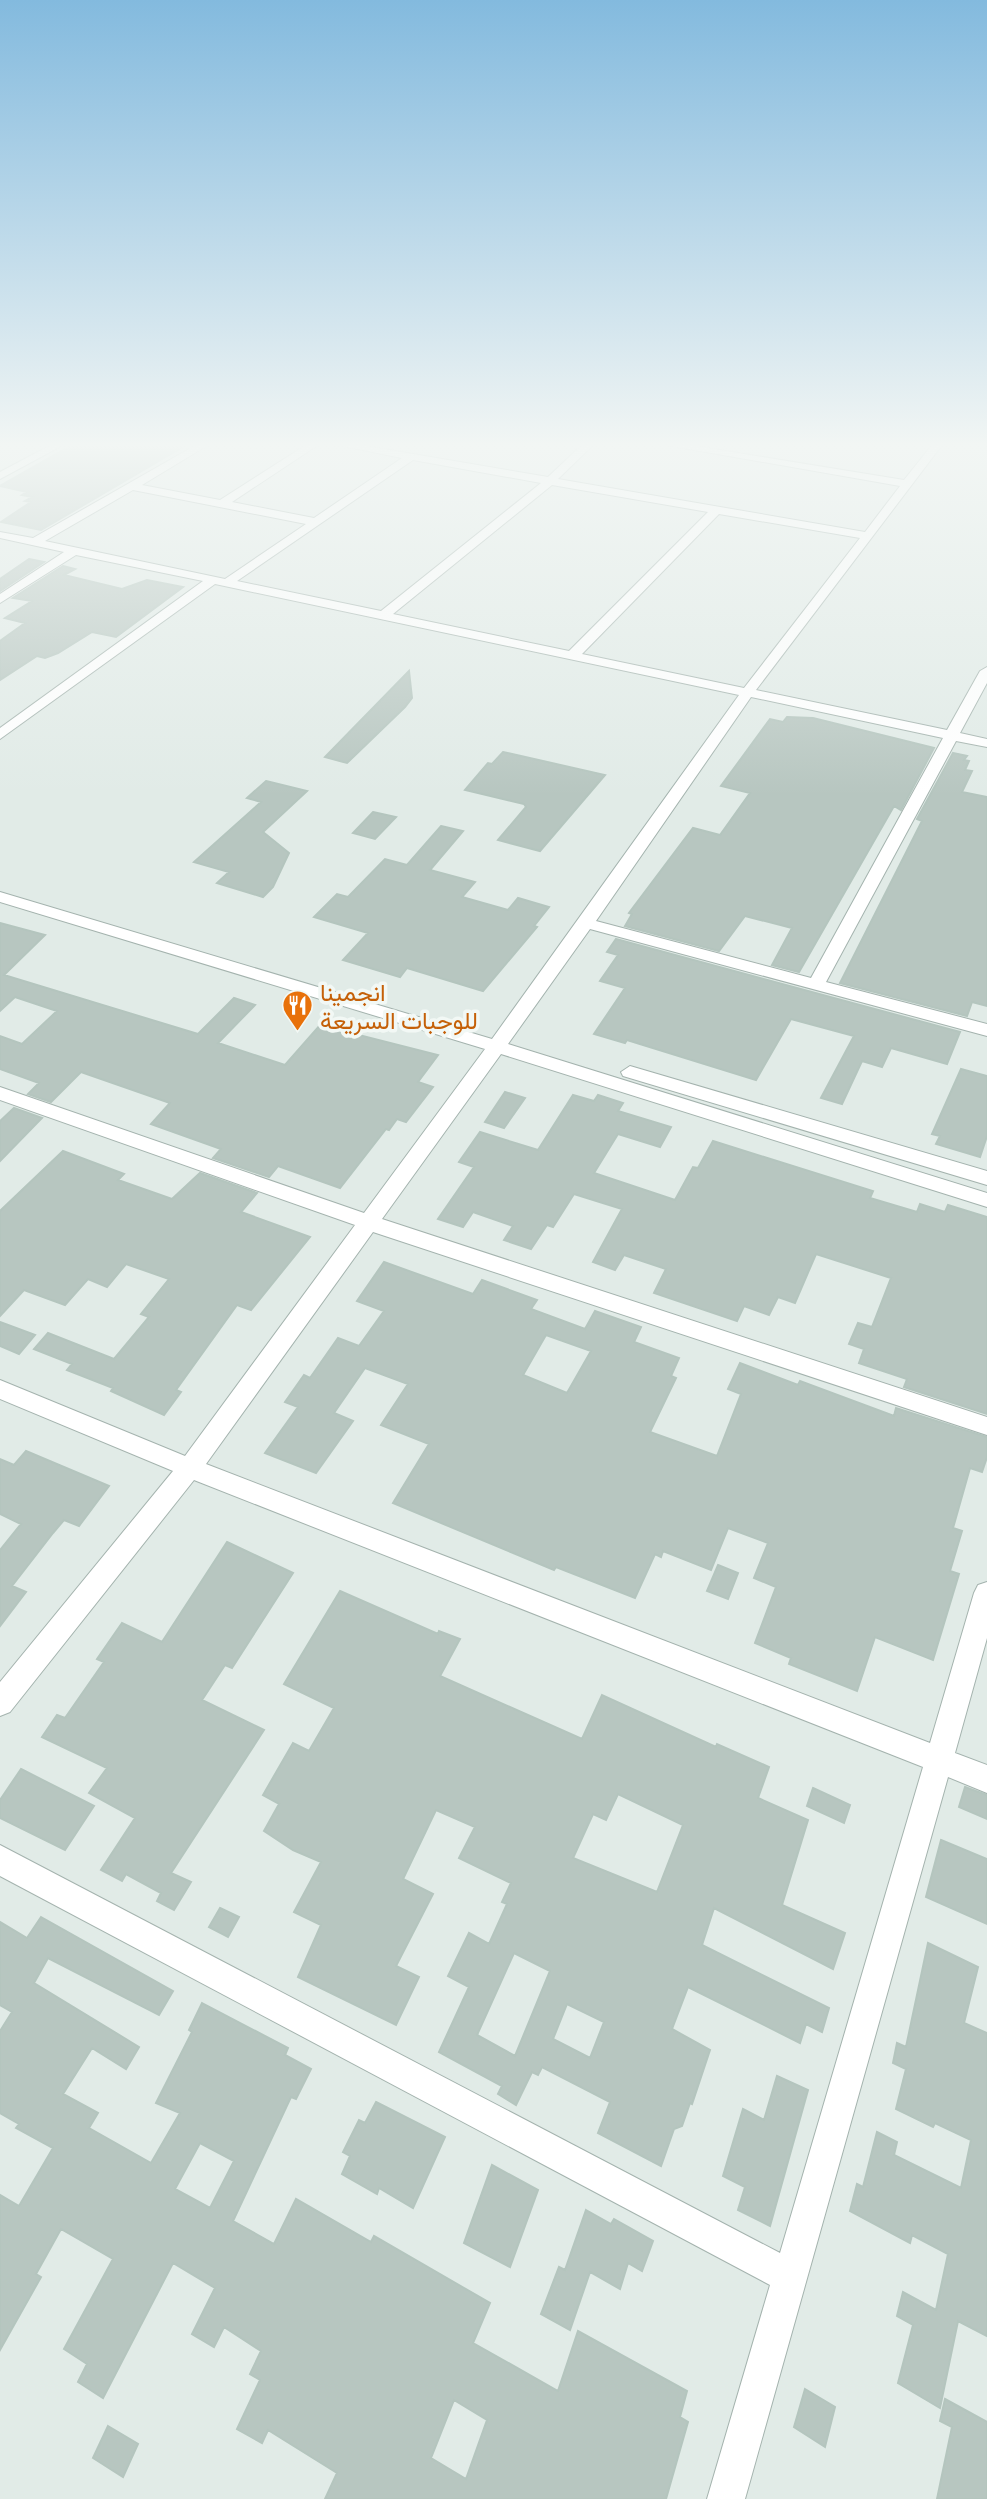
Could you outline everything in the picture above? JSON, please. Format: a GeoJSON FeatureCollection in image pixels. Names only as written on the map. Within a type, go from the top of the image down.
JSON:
{"type":"FeatureCollection","features":[{"type":"Feature","properties":{"kind":"street"},"geometry":{"type":"LineString","coordinates":[[0,598],[57,562]]}},
{"type":"Feature","properties":{"kind":"street"},"geometry":{"type":"LineString","coordinates":[[126,562],[987,743]]}},
{"type":"Feature","properties":{"kind":"street"},"geometry":{"type":"LineString","coordinates":[[0,735],[252,562]]}},
{"type":"Feature","properties":{"kind":"street"},"geometry":{"type":"LineString","coordinates":[[384,615],[450,562]]}},
{"type":"Feature","properties":{"kind":"street"},"geometry":{"type":"LineString","coordinates":[[574,654],[664,562]]}},
{"type":"Feature","properties":{"kind":"street"},"geometry":{"type":"LineString","coordinates":[[0,1703],[191,1468],[586,923],[748,692],[848,562]]}},
{"type":"Feature","properties":{"kind":"street"},"geometry":{"type":"LineString","coordinates":[[816,984],[949,735],[987,671]]}},
{"type":"Feature","properties":{"kind":"street"},"geometry":{"type":"LineString","coordinates":[[0,885],[499,1041],[987,1199]]}},
{"type":"Feature","properties":{"kind":"street"},"geometry":{"type":"LineString","coordinates":[[0,897],[987,1178]]}},
{"type":"Feature","properties":{"kind":"street"},"geometry":{"type":"LineString","coordinates":[[586,923],[987,1030]]}},
{"type":"Feature","properties":{"kind":"street"},"geometry":{"type":"LineString","coordinates":[[0,1093],[370,1223],[987,1426]]}},
{"type":"Feature","properties":{"kind":"street"},"geometry":{"type":"LineString","coordinates":[[0,1389],[191,1468],[987,1779]]}},
{"type":"Feature","properties":{"kind":"street"},"geometry":{"type":"LineString","coordinates":[[726,2499],[987,1593]]}},
{"type":"Feature","properties":{"kind":"street"},"geometry":{"type":"LineString","coordinates":[[0,1860],[789,2276]]}},
{"type":"Feature","properties":{"kind":"building"},"geometry":{"type":"Polygon","coordinates":[[[25,562],[44,562],[0,591],[0,579],[25,562]]]}},
{"type":"Feature","properties":{"kind":"building"},"geometry":{"type":"Polygon","coordinates":[[[63,566],[75,569],[64,575],[122,589],[147,580],[183,587],[116,637],[92,632],[58,653],[45,658],[37,656],[0,680],[0,641],[25,623],[5,618],[32,601],[13,598],[63,566]]]}},
{"type":"Feature","properties":{"kind":"building"},"geometry":{"type":"Polygon","coordinates":[[[409,671],[412,698],[405,707],[347,763],[325,757],[409,671]]]}},
{"type":"Feature","properties":{"kind":"building"},"geometry":{"type":"Polygon","coordinates":[[[787,717],[813,718],[934,748],[901,810],[894,806],[799,972],[772,965],[792,928],[745,916],[719,951],[625,926],[632,914],[629,913],[693,828],[720,835],[750,793],[721,786],[770,719],[783,722],[787,717]]]}},
{"type":"Feature","properties":{"kind":"building"},"geometry":{"type":"Polygon","coordinates":[[[503,752],[605,775],[540,851],[498,840],[526,807],[524,804],[465,790],[488,763],[492,764],[503,752]]]}},
{"type":"Feature","properties":{"kind":"building"},"geometry":{"type":"Polygon","coordinates":[[[953,753],[967,756],[964,760],[969,761],[965,770],[972,771],[962,792],[987,797],[987,1006],[972,1002],[967,1016],[840,983],[922,821],[917,819],[953,753]]]}},
{"type":"Feature","properties":{"kind":"building"},"geometry":{"type":"Polygon","coordinates":[[[266,781],[307,791],[263,832],[289,853],[273,887],[263,897],[217,883],[229,872],[194,862],[261,802],[247,798],[266,781]]]}},
{"type":"Feature","properties":{"kind":"building"},"geometry":{"type":"Polygon","coordinates":[[[373,812],[396,817],[375,839],[353,833],[373,812]]]}},
{"type":"Feature","properties":{"kind":"building"},"geometry":{"type":"Polygon","coordinates":[[[441,826],[463,831],[430,870],[475,882],[462,897],[508,910],[518,898],[549,907],[534,926],[537,927],[483,991],[407,968],[400,977],[343,960],[368,933],[314,917],[337,894],[348,897],[385,859],[407,865],[441,826]]]}},
{"type":"Feature","properties":{"kind":"building"},"geometry":{"type":"Polygon","coordinates":[[[0,923],[45,935],[4,975],[198,1034],[234,998],[255,1005],[218,1043],[285,1065],[320,1025],[438,1055],[418,1082],[433,1087],[406,1122],[397,1119],[389,1130],[386,1129],[340,1188],[278,1166],[269,1177],[213,1158],[221,1149],[151,1124],[170,1103],[81,1072],[51,1102],[28,1094],[39,1083],[0,1069],[0,1036],[22,1044],[57,1011],[15,997],[0,1011],[0,923]]]}},
{"type":"Feature","properties":{"kind":"building"},"geometry":{"type":"Polygon","coordinates":[[[616,939],[960,1032],[947,1064],[891,1048],[882,1067],[862,1061],[842,1104],[821,1098],[854,1036],[791,1019],[756,1080],[627,1040],[625,1043],[594,1034],[625,988],[600,981],[618,955],[607,952],[616,939]]]}},
{"type":"Feature","properties":{"kind":"building"},"geometry":{"type":"Polygon","coordinates":[[[961,1069],[987,1076],[987,1136],[980,1157],[936,1144],[940,1136],[932,1134],[961,1069]]]}},
{"type":"Feature","properties":{"kind":"building"},"geometry":{"type":"Polygon","coordinates":[[[505,1092],[525,1098],[504,1128],[485,1122],[505,1092]]]}},
{"type":"Feature","properties":{"kind":"building"},"geometry":{"type":"Polygon","coordinates":[[[573,1095],[594,1101],[598,1095],[623,1103],[618,1111],[671,1127],[660,1147],[618,1134],[594,1173],[675,1200],[693,1167],[698,1168],[713,1141],[873,1191],[870,1198],[917,1212],[920,1204],[945,1212],[948,1205],[987,1217],[987,1414],[904,1387],[907,1379],[859,1363],[864,1349],[849,1344],[858,1323],[872,1327],[891,1278],[816,1254],[795,1303],[778,1297],[769,1315],[744,1306],[737,1321],[654,1293],[666,1269],[624,1255],[615,1270],[593,1262],[622,1209],[574,1194],[553,1227],[547,1225],[531,1249],[504,1240],[513,1226],[473,1212],[463,1227],[438,1219],[474,1167],[459,1162],[480,1132],[538,1150],[573,1095]]]}},
{"type":"Feature","properties":{"kind":"building"},"geometry":{"type":"Polygon","coordinates":[[[14,1108],[42,1118],[0,1161],[0,1121],[14,1108]]]}},
{"type":"Feature","properties":{"kind":"building"},"geometry":{"type":"Polygon","coordinates":[[[63,1151],[124,1174],[118,1180],[172,1199],[200,1173],[257,1193],[241,1212],[310,1237],[251,1310],[237,1305],[176,1390],[181,1392],[164,1415],[111,1391],[113,1388],[67,1370],[72,1364],[34,1349],[48,1333],[114,1359],[149,1317],[141,1314],[169,1279],[126,1264],[107,1287],[88,1279],[65,1305],[24,1290],[0,1316],[0,1211],[63,1151]]]}},
{"type":"Feature","properties":{"kind":"building"},"geometry":{"type":"Polygon","coordinates":[[[384,1262],[473,1294],[482,1280],[537,1300],[531,1309],[585,1329],[595,1311],[641,1327],[634,1342],[679,1358],[671,1376],[676,1378],[650,1432],[717,1456],[741,1394],[728,1389],[740,1363],[798,1385],[800,1381],[894,1416],[896,1408],[987,1437],[987,1457],[982,1472],[970,1468],[953,1528],[962,1531],[950,1571],[959,1574],[933,1660],[875,1637],[857,1691],[789,1664],[791,1658],[755,1643],[776,1587],[754,1578],[768,1543],[728,1528],[711,1570],[663,1551],[661,1557],[655,1554],[635,1598],[556,1567],[554,1570],[393,1503],[429,1444],[381,1425],[408,1384],[365,1368],[334,1413],[353,1421],[316,1473],[265,1453],[298,1407],[285,1402],[304,1375],[310,1378],[338,1338],[359,1346],[384,1311],[357,1301],[384,1262]],[[546,1335],[523,1375],[567,1393],[591,1351],[546,1335]]]}},
{"type":"Feature","properties":{"kind":"building"},"geometry":{"type":"Polygon","coordinates":[[[0,1322],[35,1335],[19,1354],[0,1346],[0,1322]]]}},
{"type":"Feature","properties":{"kind":"building"},"geometry":{"type":"Polygon","coordinates":[[[26,1451],[109,1486],[79,1526],[64,1520],[53,1533],[12,1586],[26,1592],[0,1626],[0,1550],[21,1524],[0,1514],[0,1459],[14,1465],[26,1451]]]}},
{"type":"Feature","properties":{"kind":"building"},"geometry":{"type":"Polygon","coordinates":[[[227,1542],[293,1573],[232,1668],[225,1665],[202,1700],[264,1730],[171,1873],[191,1882],[174,1910],[157,1901],[161,1893],[126,1874],[122,1881],[101,1870],[135,1818],[89,1793],[107,1768],[42,1737],[57,1715],[65,1718],[104,1662],[97,1659],[122,1623],[162,1642],[227,1542]]]}},
{"type":"Feature","properties":{"kind":"building"},"geometry":{"type":"Polygon","coordinates":[[[718,1565],[738,1573],[728,1599],[707,1591],[718,1565]]]}},
{"type":"Feature","properties":{"kind":"building"},"geometry":{"type":"Polygon","coordinates":[[[340,1591],[438,1634],[439,1631],[460,1639],[440,1676],[582,1739],[602,1695],[716,1747],[717,1744],[769,1767],[758,1798],[808,1820],[782,1905],[845,1933],[833,1969],[714,1908],[702,1945],[829,2008],[822,2032],[806,2024],[800,2043],[688,1987],[672,2029],[710,2050],[692,2104],[690,2103],[682,2126],[674,2129],[661,2166],[598,2133],[610,2102],[542,2067],[538,2075],[532,2072],[516,2105],[498,2094],[502,2086],[439,2052],[469,1987],[448,1976],[469,1933],[489,1944],[507,1904],[502,1902],[511,1883],[459,1858],[475,1827],[436,1810],[403,1879],[433,1894],[396,1966],[419,1977],[396,2025],[298,1977],[321,1925],[294,1912],[321,1862],[293,1850],[264,1831],[279,1804],[263,1795],[293,1743],[309,1751],[334,1708],[284,1684],[340,1591]],[[618,1794],[606,1820],[593,1814],[573,1858],[657,1892],[683,1825],[618,1794]],[[514,1953],[477,2035],[515,2056],[550,1971],[514,1953]],[[567,2004],[553,2039],[590,2058],[604,2022],[567,2004]]]}},
{"type":"Feature","properties":{"kind":"building"},"geometry":{"type":"Polygon","coordinates":[[[21,1769],[94,1806],[65,1850],[0,1818],[0,1800],[21,1769]]]}},
{"type":"Feature","properties":{"kind":"building"},"geometry":{"type":"Polygon","coordinates":[[[965,1787],[987,1795],[987,1819],[959,1807],[965,1787]]]}},
{"type":"Feature","properties":{"kind":"building"},"geometry":{"type":"Polygon","coordinates":[[[813,1788],[850,1805],[844,1823],[807,1806],[813,1788]]]}},
{"type":"Feature","properties":{"kind":"building"},"geometry":{"type":"Polygon","coordinates":[[[941,1840],[987,1859],[987,1924],[926,1897],[941,1840]]]}},
{"type":"Feature","properties":{"kind":"building"},"geometry":{"type":"Polygon","coordinates":[[[220,1908],[239,1917],[228,1937],[209,1927],[220,1908]]]}},
{"type":"Feature","properties":{"kind":"building"},"geometry":{"type":"Polygon","coordinates":[[[41,1917],[173,1991],[159,2015],[48,1958],[34,1983],[139,2047],[126,2069],[92,2048],[63,2094],[98,2113],[89,2128],[151,2163],[180,2113],[156,2103],[192,2032],[189,2030],[202,2003],[288,2048],[285,2055],[311,2069],[296,2099],[291,2097],[233,2221],[274,2244],[296,2199],[371,2242],[374,2236],[490,2303],[473,2343],[558,2391],[578,2331],[687,2391],[680,2417],[688,2422],[666,2499],[325,2499],[337,2473],[268,2430],[262,2443],[237,2429],[260,2380],[250,2374],[261,2351],[224,2327],[214,2347],[192,2334],[215,2288],[173,2263],[103,2398],[78,2382],[87,2364],[64,2349],[113,2259],[61,2229],[36,2274],[41,2277],[0,2350],[0,2195],[19,2206],[53,2148],[16,2128],[19,2124],[0,2113],[0,2031],[12,2012],[0,2005],[0,1922],[27,1938],[41,1917]],[[200,2143],[175,2189],[210,2208],[234,2161],[200,2143]],[[454,2400],[431,2458],[466,2479],[487,2420],[454,2400]]]}},
{"type":"Feature","properties":{"kind":"building"},"geometry":{"type":"Polygon","coordinates":[[[928,1943],[978,1967],[964,2023],[987,2033],[987,2336],[958,2321],[940,2408],[898,2383],[913,2325],[897,2316],[903,2292],[936,2310],[948,2254],[912,2235],[910,2243],[850,2211],[857,2184],[863,2187],[877,2132],[897,2142],[894,2155],[961,2188],[971,2140],[935,2123],[933,2127],[896,2109],[906,2069],[893,2063],[897,2043],[906,2047],[928,1943]]]}},
{"type":"Feature","properties":{"kind":"building"},"geometry":{"type":"Polygon","coordinates":[[[777,2076],[808,2090],[770,2226],[738,2210],[745,2187],[723,2176],[743,2109],[764,2120],[777,2076]]]}},
{"type":"Feature","properties":{"kind":"building"},"geometry":{"type":"Polygon","coordinates":[[[376,2102],[445,2137],[413,2208],[379,2188],[377,2194],[342,2174],[350,2156],[343,2152],[359,2120],[365,2123],[376,2102]]]}},
{"type":"Feature","properties":{"kind":"building"},"geometry":{"type":"Polygon","coordinates":[[[492,2165],[538,2190],[510,2267],[464,2243],[492,2165]]]}},
{"type":"Feature","properties":{"kind":"building"},"geometry":{"type":"Polygon","coordinates":[[[586,2210],[611,2224],[614,2219],[653,2241],[642,2271],[628,2263],[620,2289],[590,2272],[570,2330],[541,2314],[559,2267],[565,2270],[586,2210]]]}},
{"type":"Feature","properties":{"kind":"building"},"geometry":{"type":"Polygon","coordinates":[[[805,2389],[835,2407],[825,2447],[794,2427],[805,2389]]]}},
{"type":"Feature","properties":{"kind":"building"},"geometry":{"type":"Polygon","coordinates":[[[945,2399],[987,2422],[987,2499],[937,2499],[952,2427],[940,2421],[945,2399]]]}},
{"type":"Feature","properties":{"kind":"building"},"geometry":{"type":"Polygon","coordinates":[[[108,2426],[138,2444],[123,2477],[93,2458],[108,2426]]]}},
{"type":"Feature","properties":{"kind":"place","name":"انجمينا للوجبات السريعة"},"geometry":{"type":"Point","coordinates":[297,1033]}}]}
